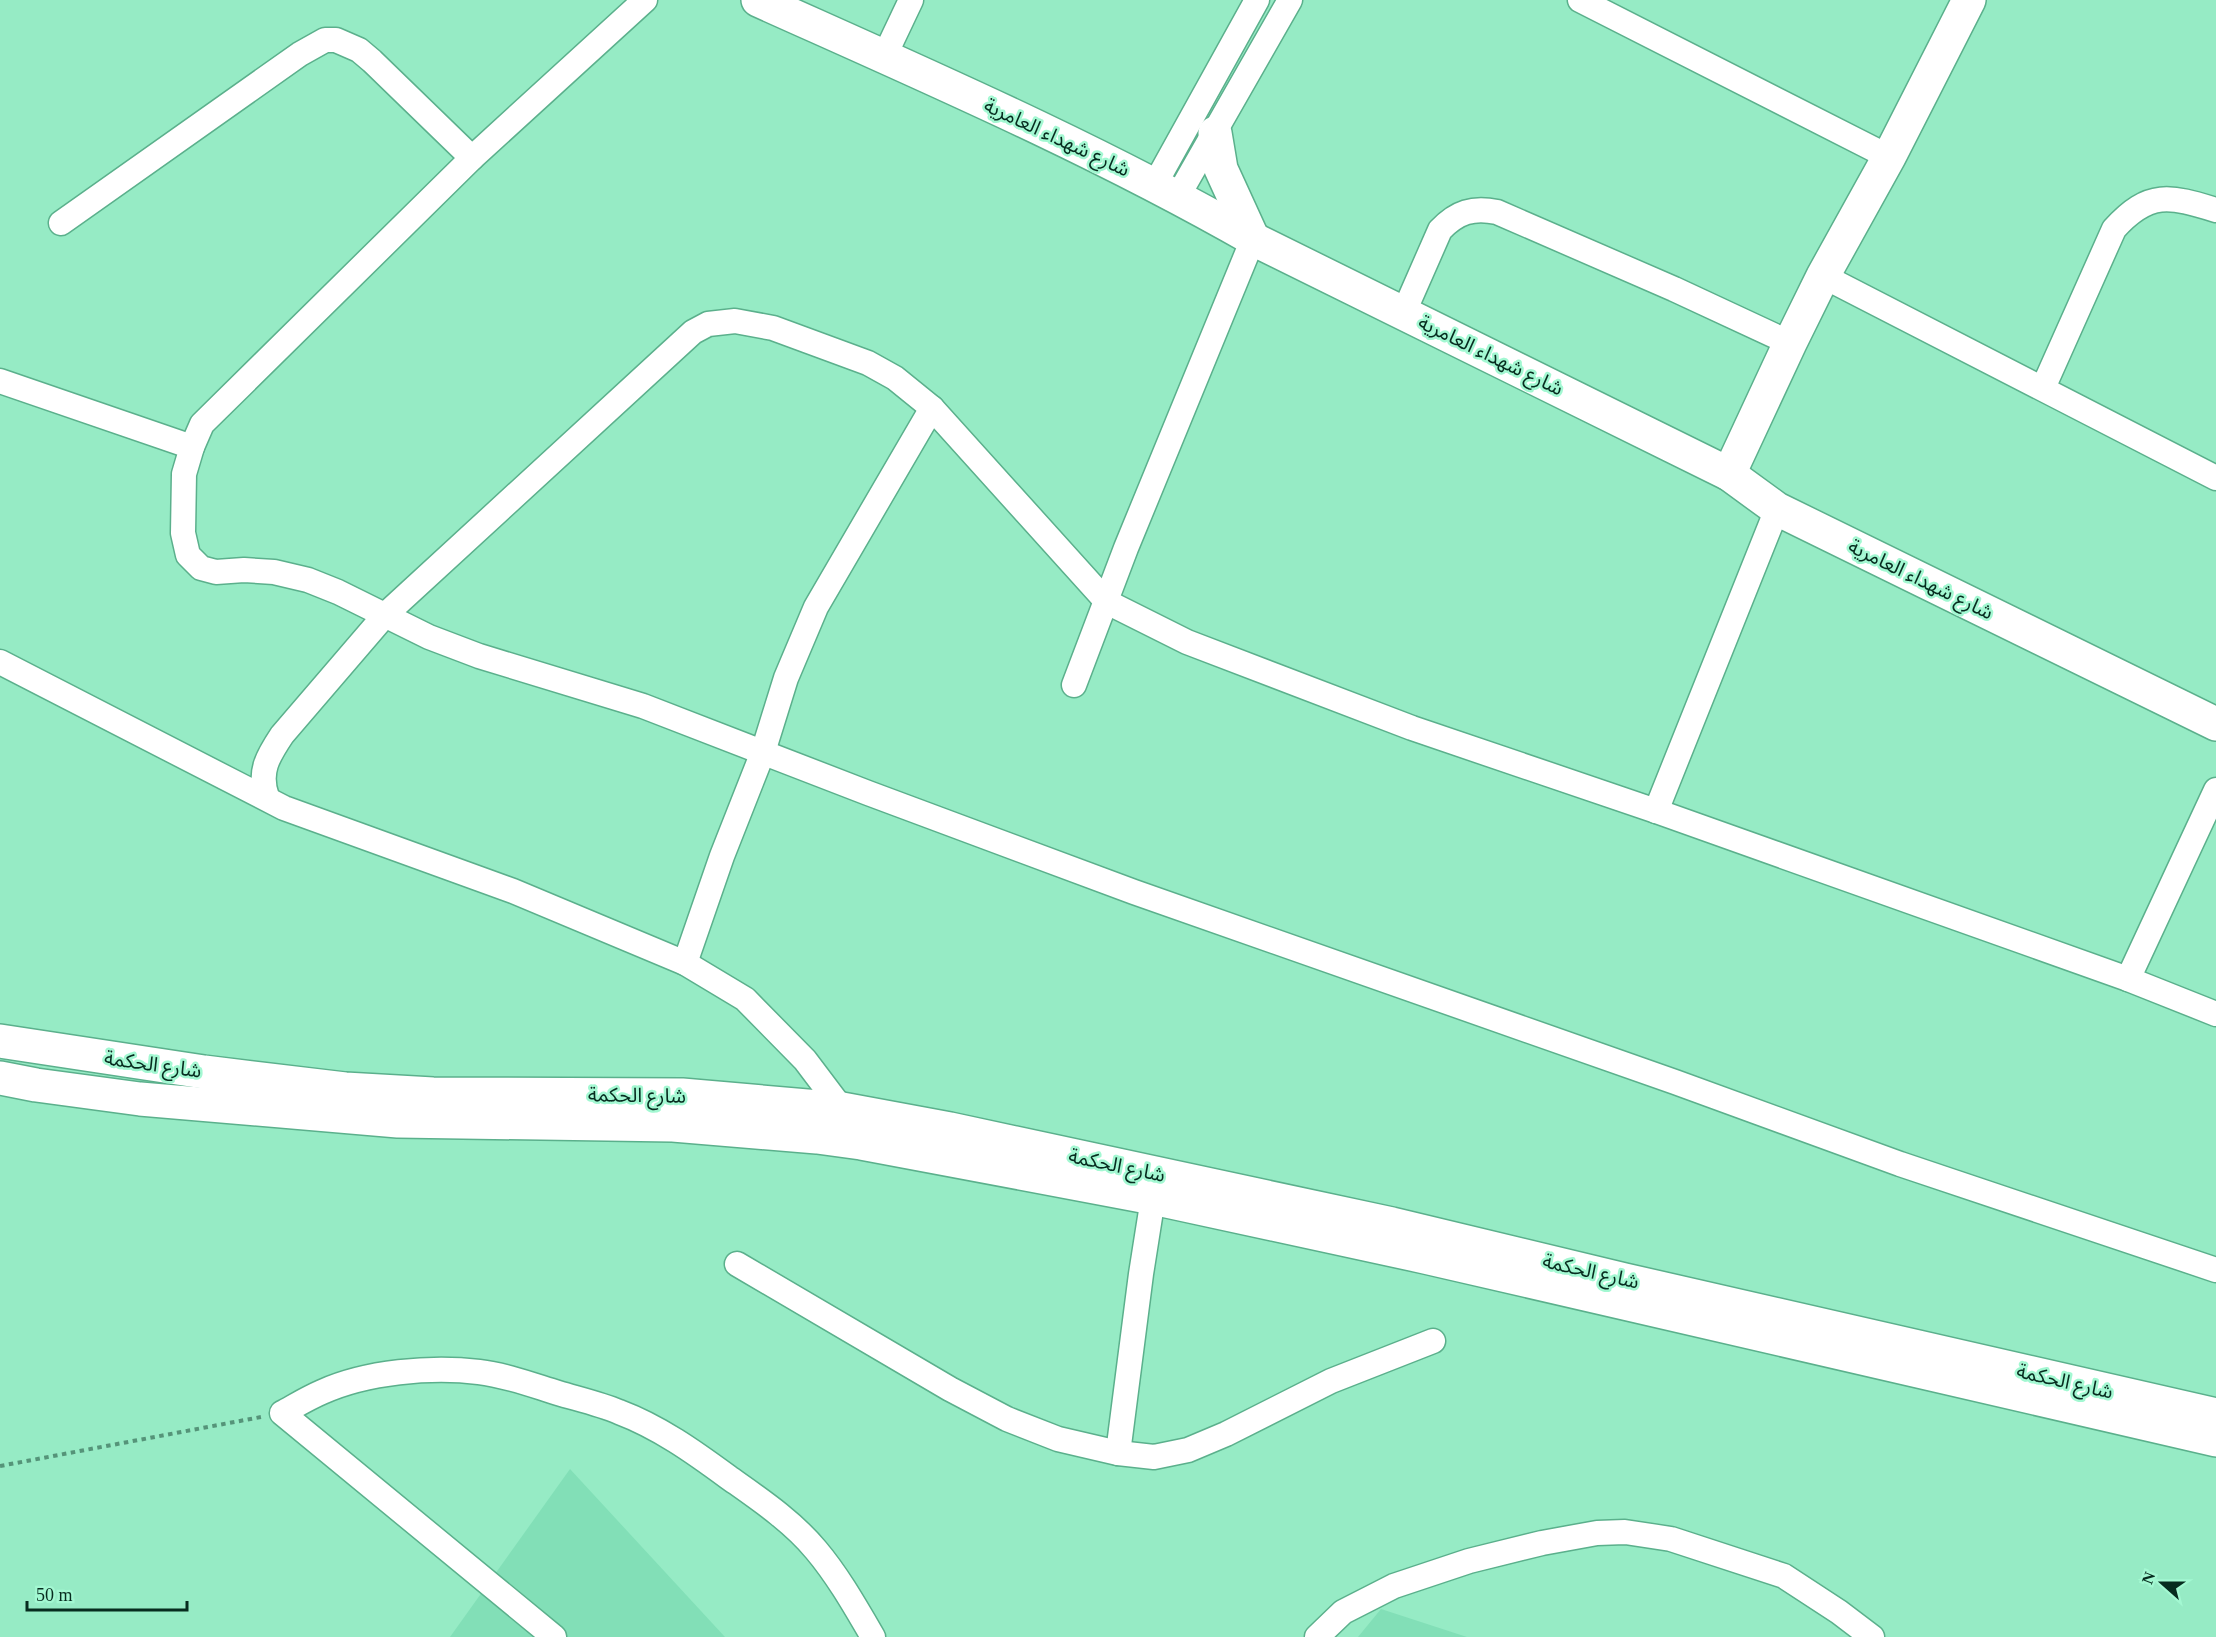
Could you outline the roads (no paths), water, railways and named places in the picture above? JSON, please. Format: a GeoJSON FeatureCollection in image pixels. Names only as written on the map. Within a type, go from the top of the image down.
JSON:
{"type":"FeatureCollection","features":[{"type":"Feature","properties":{"kind":"street"},"geometry":{"type":"LineString","coordinates":[[643,0],[472,158],[202,424],[184,474],[183,532],[188,555],[194,562],[216,572],[267,571],[308,580],[429,637],[479,656],[643,706],[1134,892],[1675,1082],[1900,1164],[2216,1270]]}},
{"type":"Feature","properties":{"kind":"street","name":"شارع شهداء العامرية"},"geometry":{"type":"LineString","coordinates":[[758,0],[1167,190],[1253,239],[1729,474],[1777,509],[2216,724]]}},
{"type":"Feature","properties":{"kind":"street"},"geometry":{"type":"LineString","coordinates":[[884,57],[911,0]]}},
{"type":"Feature","properties":{"kind":"street"},"geometry":{"type":"LineString","coordinates":[[1167,190],[1257,0]]}},
{"type":"Feature","properties":{"kind":"street"},"geometry":{"type":"LineString","coordinates":[[1167,190],[1215,133],[1290,0]]}},
{"type":"Feature","properties":{"kind":"street"},"geometry":{"type":"LineString","coordinates":[[1580,0],[1889,157]]}},
{"type":"Feature","properties":{"kind":"street"},"geometry":{"type":"LineString","coordinates":[[1729,474],[1823,276],[1889,157],[1969,0]]}},
{"type":"Feature","properties":{"kind":"street"},"geometry":{"type":"LineString","coordinates":[[61,223],[300,54],[325,40],[336,40],[347,44],[372,61],[472,158]]}},
{"type":"Feature","properties":{"kind":"street"},"geometry":{"type":"LineString","coordinates":[[1074,685],[1138,518],[1253,239],[1221,170],[1215,133]]}},
{"type":"Feature","properties":{"kind":"street"},"geometry":{"type":"LineString","coordinates":[[2043,388],[2114,229],[2126,216],[2137,206],[2155,200],[2178,199],[2216,210]]}},
{"type":"Feature","properties":{"kind":"street"},"geometry":{"type":"LineString","coordinates":[[1404,312],[1440,230],[1449,220],[1462,212],[1480,208],[1518,221],[1790,343]]}},
{"type":"Feature","properties":{"kind":"street"},"geometry":{"type":"LineString","coordinates":[[1823,276],[2216,478]]}},
{"type":"Feature","properties":{"kind":"street"},"geometry":{"type":"LineString","coordinates":[[267,797],[262,779],[272,750],[289,726],[386,615],[693,332],[708,324],[735,321],[773,328],[851,356],[895,378],[932,408],[1107,602],[1187,642],[1370,711],[2128,979],[2216,1014]]}},
{"type":"Feature","properties":{"kind":"street"},"geometry":{"type":"LineString","coordinates":[[0,381],[192,447]]}},
{"type":"Feature","properties":{"kind":"street"},"geometry":{"type":"LineString","coordinates":[[685,963],[722,856],[763,752],[786,678],[816,607],[932,408]]}},
{"type":"Feature","properties":{"kind":"street"},"geometry":{"type":"LineString","coordinates":[[1656,811],[1777,509]]}},
{"type":"Feature","properties":{"kind":"street"},"geometry":{"type":"LineString","coordinates":[[0,662],[292,811],[513,891],[685,963],[745,999],[806,1060],[842,1109]]}},
{"type":"Feature","properties":{"kind":"street"},"geometry":{"type":"LineString","coordinates":[[2128,979],[2216,790]]}},
{"type":"Feature","properties":{"kind":"street","name":"شارع الحكمة"},"geometry":{"type":"LineString","coordinates":[[0,1041],[204,1072],[345,1089],[434,1094],[682,1095],[842,1109],[950,1129],[1392,1224],[2216,1415]]}},
{"type":"Feature","properties":{"kind":"street","name":"شارع الحكمة"},"geometry":{"type":"LineString","coordinates":[[0,1078],[140,1099],[387,1121],[663,1125],[817,1137],[861,1143],[1153,1198],[1425,1257],[2216,1440]]}},
{"type":"Feature","properties":{"kind":"street"},"geometry":{"type":"LineString","coordinates":[[1118,1454],[1153,1198]]}},
{"type":"Feature","properties":{"kind":"street"},"geometry":{"type":"LineString","coordinates":[[737,1264],[950,1389],[1007,1419],[1058,1439],[1118,1454],[1154,1457],[1188,1450],[1226,1434],[1331,1381],[1433,1341]]}},
{"type":"Feature","properties":{"kind":"street"},"geometry":{"type":"LineString","coordinates":[[554,1637],[282,1413],[323,1391],[351,1383],[389,1374],[442,1370],[480,1372],[510,1378],[618,1411],[652,1427],[693,1452],[801,1533],[835,1576],[873,1637]]}},
{"type":"Feature","properties":{"kind":"street"},"geometry":{"type":"LineString","coordinates":[[1317,1637],[1343,1612],[1394,1586],[1468,1561],[1542,1543],[1597,1533],[1625,1532],[1671,1539],[1784,1576],[1872,1637]]}}]}
